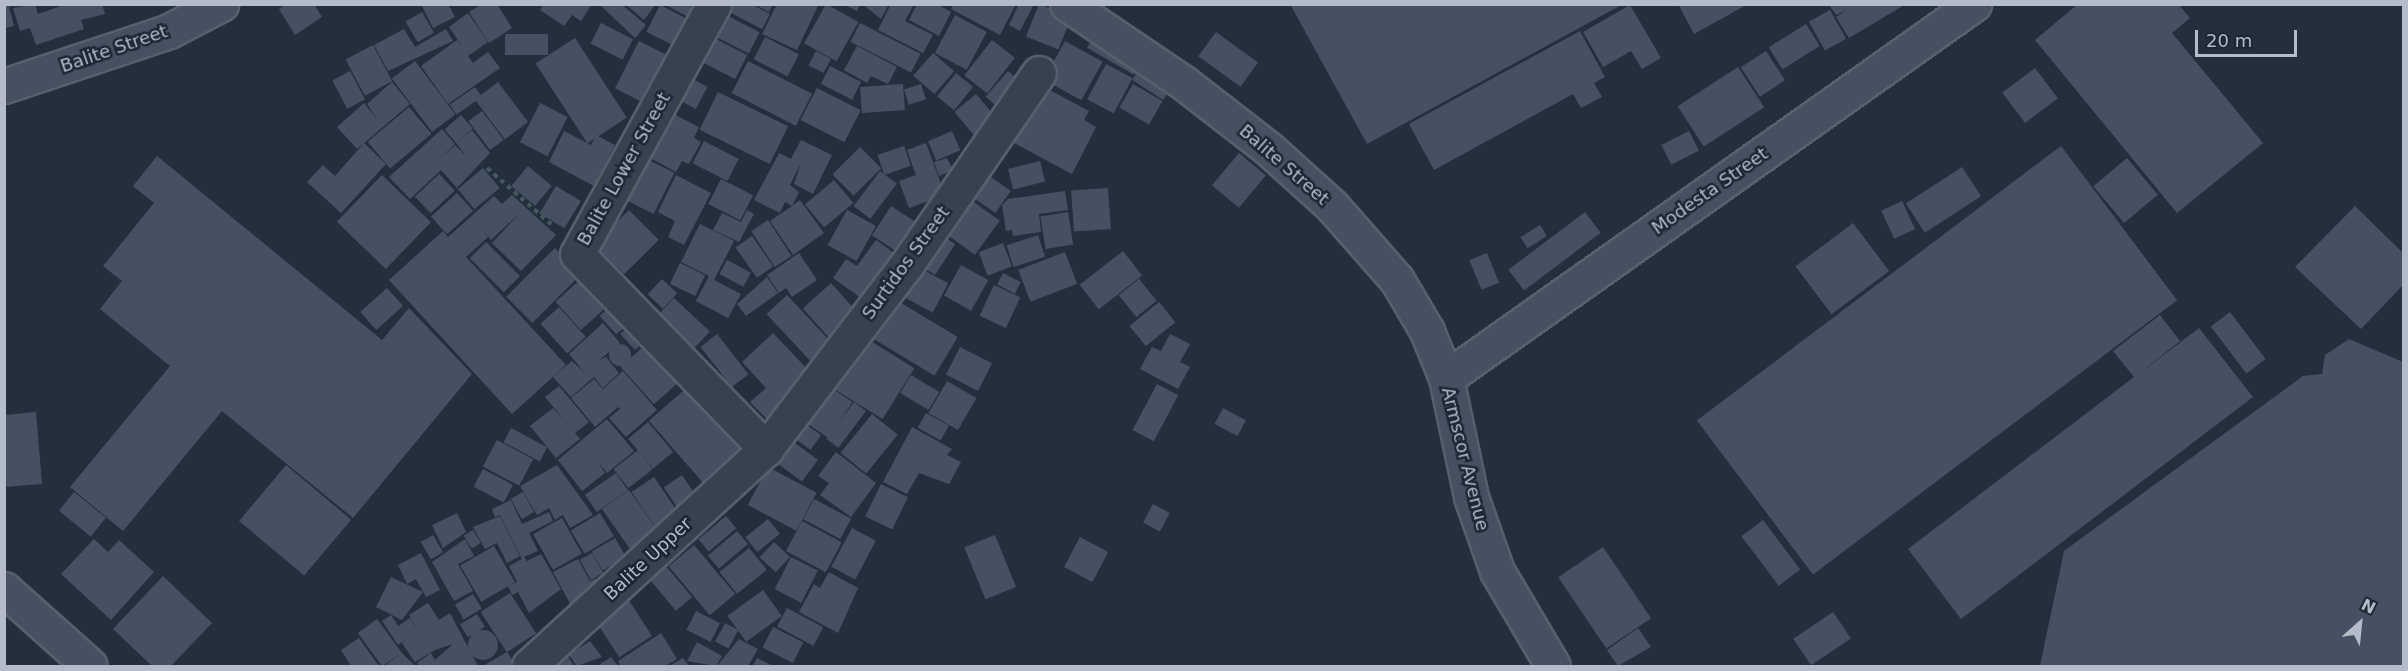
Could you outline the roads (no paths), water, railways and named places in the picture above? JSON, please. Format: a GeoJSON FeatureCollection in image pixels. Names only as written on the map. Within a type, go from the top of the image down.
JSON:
{"type":"FeatureCollection","features":[{"type":"Feature","properties":{"kind":"main road","name":"Balite Street"},"geometry":{"type":"LineString","coordinates":[[4,86],[170,31],[221,4]]}},
{"type":"Feature","properties":{"kind":"main road","name":"Balite Street"},"geometry":{"type":"LineString","coordinates":[[1067,4],[1185,83],[1332,206],[1397,280],[1427,331],[1446,378]]}},
{"type":"Feature","properties":{"kind":"main road","name":"Modesta Street"},"geometry":{"type":"LineString","coordinates":[[1446,378],[1974,4]]}},
{"type":"Feature","properties":{"kind":"main road","name":"Armscor Avenue"},"geometry":{"type":"LineString","coordinates":[[1446,378],[1484,538],[1516,607],[1553,666]]}},
{"type":"Feature","properties":{"kind":"main road"},"geometry":{"type":"LineString","coordinates":[[4,589],[90,666]]}},
{"type":"Feature","properties":{"kind":"street","name":"Balite Lower Street"},"geometry":{"type":"LineString","coordinates":[[714,4],[577,254],[766,448]]}},
{"type":"Feature","properties":{"kind":"street","name":"Surtidos Street"},"geometry":{"type":"LineString","coordinates":[[766,448],[907,264],[1039,73]]}},
{"type":"Feature","properties":{"kind":"street","name":"Balite Upper"},"geometry":{"type":"LineString","coordinates":[[529,666],[766,448]]}}]}
